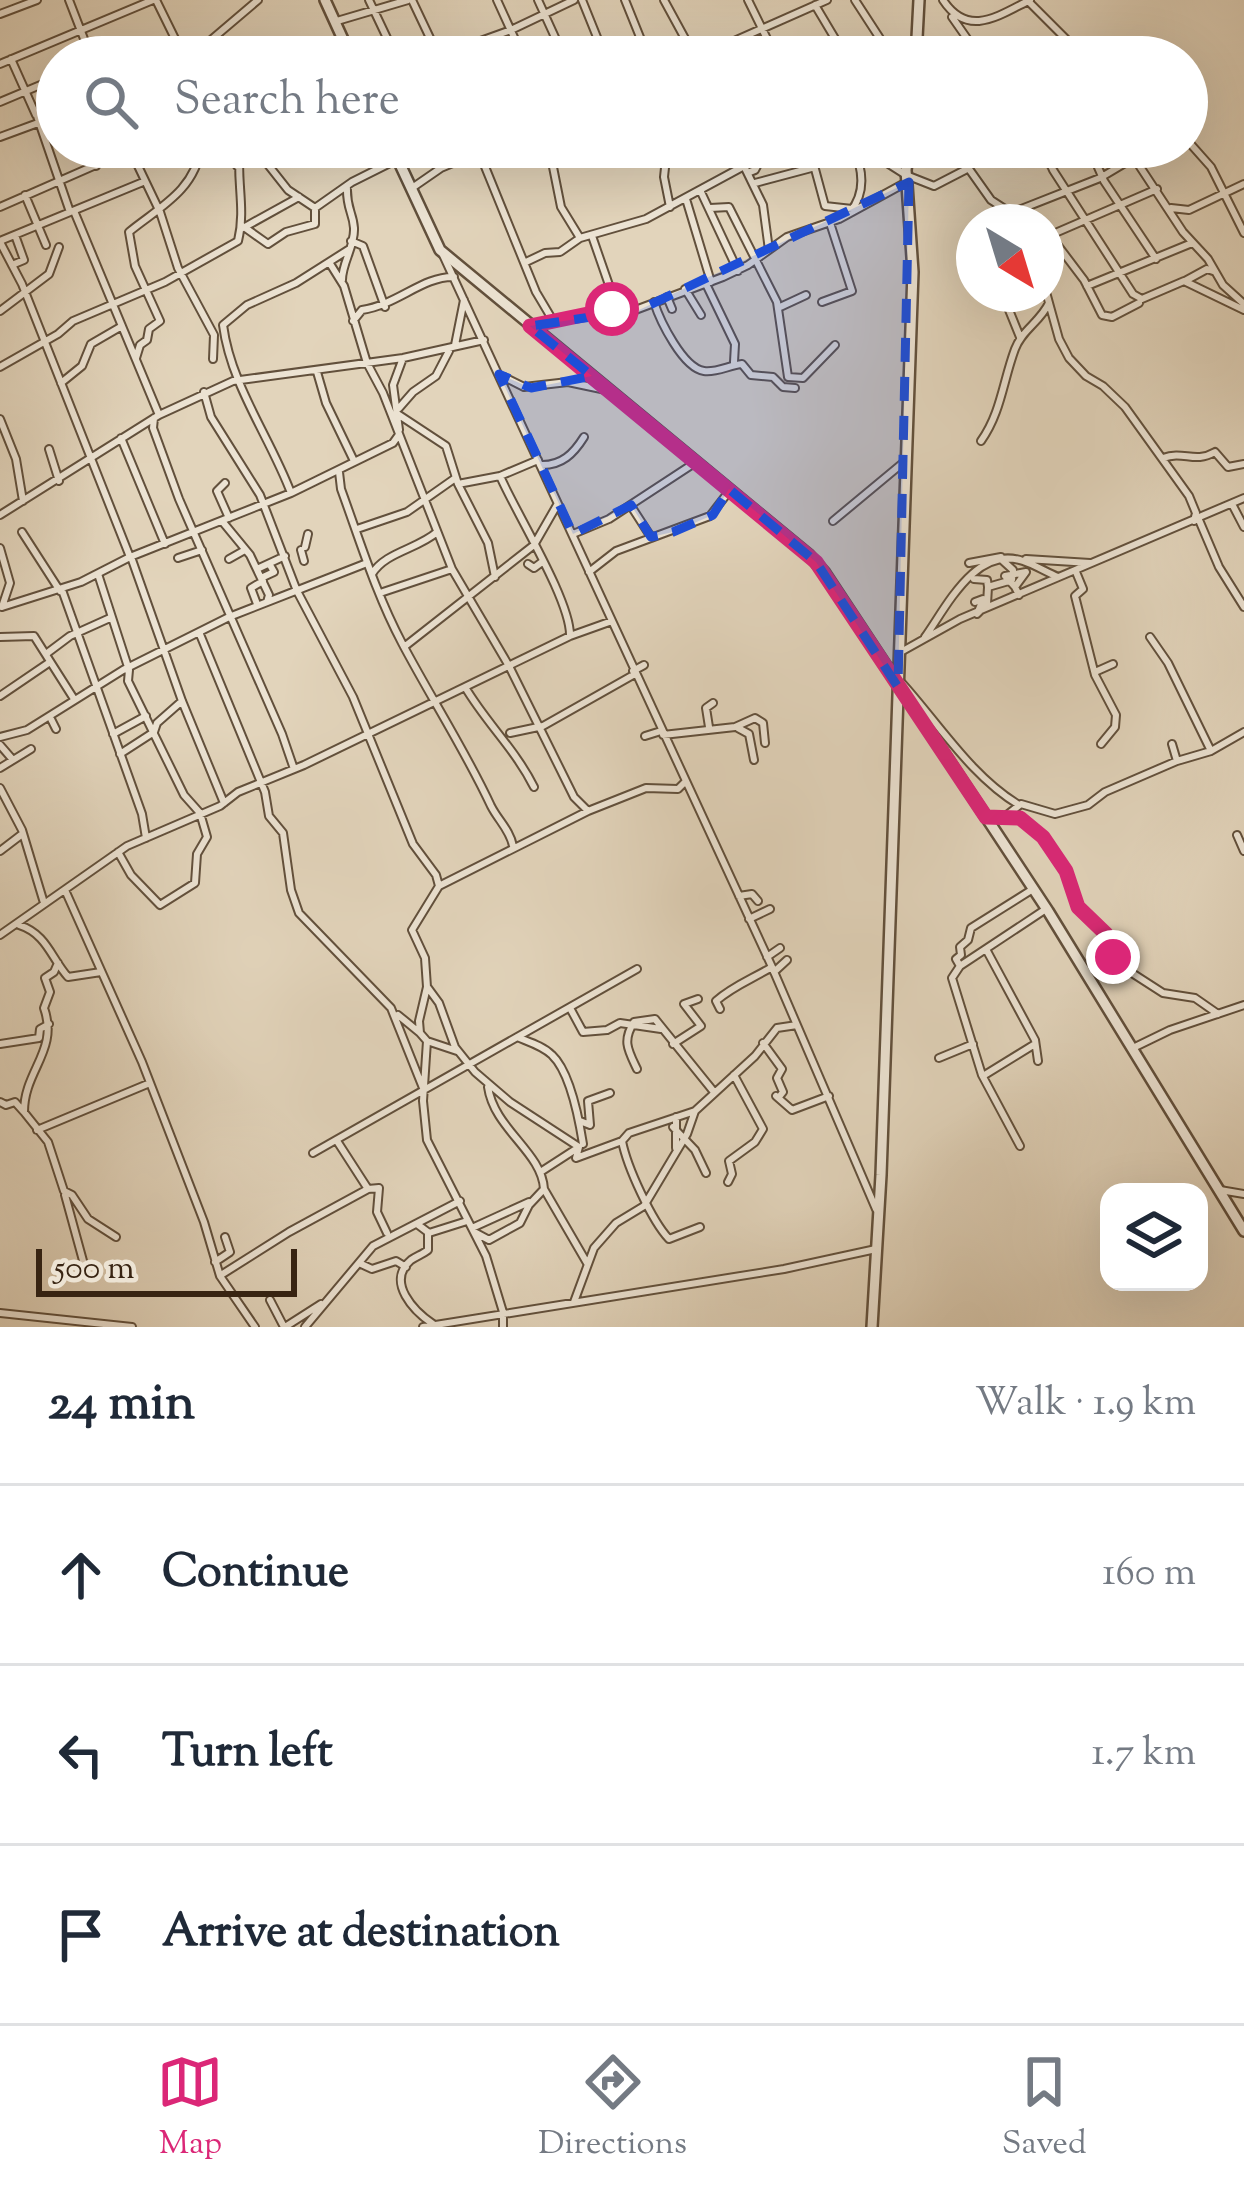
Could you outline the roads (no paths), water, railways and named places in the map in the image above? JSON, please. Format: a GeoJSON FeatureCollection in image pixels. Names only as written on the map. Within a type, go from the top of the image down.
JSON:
{"type":"FeatureCollection","features":[{"type":"Feature","properties":{"kind":"street"},"geometry":{"type":"LineString","coordinates":[[0,14],[37,0]]}},
{"type":"Feature","properties":{"kind":"street"},"geometry":{"type":"LineString","coordinates":[[70,0],[84,36]]}},
{"type":"Feature","properties":{"kind":"street"},"geometry":{"type":"LineString","coordinates":[[71,36],[154,0],[175,36]]}},
{"type":"Feature","properties":{"kind":"street"},"geometry":{"type":"LineString","coordinates":[[238,0],[243,11]]}},
{"type":"Feature","properties":{"kind":"street"},"geometry":{"type":"LineString","coordinates":[[213,36],[258,0]]}},
{"type":"Feature","properties":{"kind":"street"},"geometry":{"type":"LineString","coordinates":[[325,0],[341,36]]}},
{"type":"Feature","properties":{"kind":"street"},"geometry":{"type":"LineString","coordinates":[[369,0],[386,36]]}},
{"type":"Feature","properties":{"kind":"street"},"geometry":{"type":"LineString","coordinates":[[335,22],[410,0],[428,36]]}},
{"type":"Feature","properties":{"kind":"street"},"geometry":{"type":"LineString","coordinates":[[497,0],[514,36]]}},
{"type":"Feature","properties":{"kind":"street"},"geometry":{"type":"LineString","coordinates":[[538,0],[555,36]]}},
{"type":"Feature","properties":{"kind":"street"},"geometry":{"type":"LineString","coordinates":[[494,36],[578,0],[595,36]]}},
{"type":"Feature","properties":{"kind":"street"},"geometry":{"type":"LineString","coordinates":[[625,0],[640,36]]}},
{"type":"Feature","properties":{"kind":"street"},"geometry":{"type":"LineString","coordinates":[[664,0],[684,36]]}},
{"type":"Feature","properties":{"kind":"street"},"geometry":{"type":"LineString","coordinates":[[747,36],[827,0]]}},
{"type":"Feature","properties":{"kind":"street"},"geometry":{"type":"LineString","coordinates":[[855,0],[878,36]]}},
{"type":"Feature","properties":{"kind":"street"},"geometry":{"type":"LineString","coordinates":[[917,36],[919,0]]}},
{"type":"Feature","properties":{"kind":"street"},"geometry":{"type":"LineString","coordinates":[[943,0],[966,36]]}},
{"type":"Feature","properties":{"kind":"street"},"geometry":{"type":"LineString","coordinates":[[951,13],[975,22],[1029,0],[1064,36]]}},
{"type":"Feature","properties":{"kind":"street"},"geometry":{"type":"LineString","coordinates":[[750,1],[765,36]]}},
{"type":"Feature","properties":{"kind":"street"},"geometry":{"type":"LineString","coordinates":[[815,5],[834,36]]}},
{"type":"Feature","properties":{"kind":"street"},"geometry":{"type":"LineString","coordinates":[[0,64],[36,49]]}},
{"type":"Feature","properties":{"kind":"street"},"geometry":{"type":"LineString","coordinates":[[10,59],[36,115]]}},
{"type":"Feature","properties":{"kind":"street"},"geometry":{"type":"LineString","coordinates":[[0,102],[36,87]]}},
{"type":"Feature","properties":{"kind":"street"},"geometry":{"type":"LineString","coordinates":[[0,137],[36,120]]}},
{"type":"Feature","properties":{"kind":"street"},"geometry":{"type":"LineString","coordinates":[[1208,165],[1244,233]]}},
{"type":"Feature","properties":{"kind":"street"},"geometry":{"type":"LineString","coordinates":[[55,168],[136,358],[157,417],[154,432],[294,769]]}},
{"type":"Feature","properties":{"kind":"street"},"geometry":{"type":"LineString","coordinates":[[0,207],[92,168]]}},
{"type":"Feature","properties":{"kind":"street"},"geometry":{"type":"LineString","coordinates":[[137,168],[160,212],[181,273],[214,334],[213,359]]}},
{"type":"Feature","properties":{"kind":"street"},"geometry":{"type":"LineString","coordinates":[[136,358],[148,339],[148,328],[160,321],[135,266],[129,232],[160,212],[184,185],[192,168]]}},
{"type":"Feature","properties":{"kind":"street"},"geometry":{"type":"LineString","coordinates":[[0,367],[73,320],[145,291],[236,243],[244,209],[237,168]]}},
{"type":"Feature","properties":{"kind":"street"},"geometry":{"type":"LineString","coordinates":[[270,168],[287,190],[315,208]]}},
{"type":"Feature","properties":{"kind":"street"},"geometry":{"type":"LineString","coordinates":[[315,208],[381,168]]}},
{"type":"Feature","properties":{"kind":"street"},"geometry":{"type":"LineString","coordinates":[[402,168],[773,969],[878,1213]]}},
{"type":"Feature","properties":{"kind":"street"},"geometry":{"type":"LineString","coordinates":[[412,188],[441,168]]}},
{"type":"Feature","properties":{"kind":"street"},"geometry":{"type":"LineString","coordinates":[[485,168],[552,320]]}},
{"type":"Feature","properties":{"kind":"street"},"geometry":{"type":"LineString","coordinates":[[553,168],[561,207],[580,238]]}},
{"type":"Feature","properties":{"kind":"street"},"geometry":{"type":"LineString","coordinates":[[665,168],[670,207]]}},
{"type":"Feature","properties":{"kind":"street"},"geometry":{"type":"LineString","coordinates":[[526,262],[670,207],[738,168]]}},
{"type":"Feature","properties":{"kind":"street"},"geometry":{"type":"LineString","coordinates":[[745,168],[765,212],[769,250]]}},
{"type":"Feature","properties":{"kind":"street"},"geometry":{"type":"LineString","coordinates":[[750,172],[756,168]]}},
{"type":"Feature","properties":{"kind":"street"},"geometry":{"type":"LineString","coordinates":[[754,183],[811,168]]}},
{"type":"Feature","properties":{"kind":"street"},"geometry":{"type":"LineString","coordinates":[[815,168],[826,207],[849,212]]}},
{"type":"Feature","properties":{"kind":"street"},"geometry":{"type":"LineString","coordinates":[[849,212],[861,192],[860,168]]}},
{"type":"Feature","properties":{"kind":"street"},"geometry":{"type":"LineString","coordinates":[[891,168],[908,179],[936,186],[967,169],[993,202],[1014,213],[1119,168]]}},
{"type":"Feature","properties":{"kind":"street"},"geometry":{"type":"LineString","coordinates":[[872,1327],[913,272],[907,168]]}},
{"type":"Feature","properties":{"kind":"street"},"geometry":{"type":"LineString","coordinates":[[1052,168],[1118,274],[1142,299],[1209,268],[1218,275]]}},
{"type":"Feature","properties":{"kind":"street"},"geometry":{"type":"LineString","coordinates":[[1099,168],[1156,259]]}},
{"type":"Feature","properties":{"kind":"street"},"geometry":{"type":"LineString","coordinates":[[1142,168],[1192,243],[1244,307]]}},
{"type":"Feature","properties":{"kind":"street"},"geometry":{"type":"LineString","coordinates":[[530,326],[610,309],[630,312],[709,283],[738,271],[787,238],[830,223],[908,179]]}},
{"type":"Feature","properties":{"kind":"street"},"geometry":{"type":"LineString","coordinates":[[143,182],[0,242],[105,488],[224,803]]}},
{"type":"Feature","properties":{"kind":"street"},"geometry":{"type":"LineString","coordinates":[[1171,208],[1189,210],[1244,184]]}},
{"type":"Feature","properties":{"kind":"street"},"geometry":{"type":"LineString","coordinates":[[347,186],[346,209],[354,230],[341,270],[367,363],[452,569],[509,666],[574,797],[588,811]]}},
{"type":"Feature","properties":{"kind":"street"},"geometry":{"type":"LineString","coordinates":[[1064,229],[1157,189]]}},
{"type":"Feature","properties":{"kind":"street"},"geometry":{"type":"LineString","coordinates":[[700,190],[738,271]]}},
{"type":"Feature","properties":{"kind":"street"},"geometry":{"type":"LineString","coordinates":[[26,195],[46,245]]}},
{"type":"Feature","properties":{"kind":"street"},"geometry":{"type":"LineString","coordinates":[[242,230],[299,197]]}},
{"type":"Feature","properties":{"kind":"street"},"geometry":{"type":"LineString","coordinates":[[686,199],[709,283],[735,344],[732,364]]}},
{"type":"Feature","properties":{"kind":"street"},"geometry":{"type":"LineString","coordinates":[[710,208],[729,206],[778,308],[788,377],[802,378],[835,345]]}},
{"type":"Feature","properties":{"kind":"street"},"geometry":{"type":"LineString","coordinates":[[242,230],[268,244],[286,232],[315,224],[315,208]]}},
{"type":"Feature","properties":{"kind":"street"},"geometry":{"type":"LineString","coordinates":[[822,302],[852,291],[830,223]]}},
{"type":"Feature","properties":{"kind":"street"},"geometry":{"type":"LineString","coordinates":[[12,266],[24,260],[15,235]]}},
{"type":"Feature","properties":{"kind":"street"},"geometry":{"type":"LineString","coordinates":[[592,236],[618,311]]}},
{"type":"Feature","properties":{"kind":"street"},"geometry":{"type":"LineString","coordinates":[[351,241],[363,245],[385,307]]}},
{"type":"Feature","properties":{"kind":"street"},"geometry":{"type":"LineString","coordinates":[[1087,286],[1192,243]]}},
{"type":"Feature","properties":{"kind":"street"},"geometry":{"type":"LineString","coordinates":[[0,311],[49,274],[59,247]]}},
{"type":"Feature","properties":{"kind":"street"},"geometry":{"type":"LineString","coordinates":[[291,493],[226,349],[224,324],[247,304],[296,283],[348,250]]}},
{"type":"Feature","properties":{"kind":"street"},"geometry":{"type":"LineString","coordinates":[[440,250],[816,562],[1046,909],[1244,1231]]}},
{"type":"Feature","properties":{"kind":"street"},"geometry":{"type":"LineString","coordinates":[[1064,257],[1102,315],[1108,318],[1139,303]]}},
{"type":"Feature","properties":{"kind":"street"},"geometry":{"type":"LineString","coordinates":[[329,262],[344,286]]}},
{"type":"Feature","properties":{"kind":"street"},"geometry":{"type":"LineString","coordinates":[[1188,276],[1244,307]]}},
{"type":"Feature","properties":{"kind":"street"},"geometry":{"type":"LineString","coordinates":[[353,321],[362,310],[385,307],[404,292],[441,277],[454,277]]}},
{"type":"Feature","properties":{"kind":"street"},"geometry":{"type":"LineString","coordinates":[[685,289],[700,315]]}},
{"type":"Feature","properties":{"kind":"street"},"geometry":{"type":"LineString","coordinates":[[778,308],[806,295]]}},
{"type":"Feature","properties":{"kind":"street"},"geometry":{"type":"LineString","coordinates":[[399,411],[413,392],[436,376],[453,348],[464,297]]}},
{"type":"Feature","properties":{"kind":"street"},"geometry":{"type":"LineString","coordinates":[[667,297],[672,308]]}},
{"type":"Feature","properties":{"kind":"street"},"geometry":{"type":"LineString","coordinates":[[654,302],[665,335],[696,369],[711,372],[742,364],[751,376],[773,377],[783,388],[795,388]]}},
{"type":"Feature","properties":{"kind":"street"},"geometry":{"type":"LineString","coordinates":[[1010,312],[1020,338]]}},
{"type":"Feature","properties":{"kind":"street"},"geometry":{"type":"LineString","coordinates":[[980,441],[995,416],[1020,338],[1044,312]]}},
{"type":"Feature","properties":{"kind":"street"},"geometry":{"type":"LineString","coordinates":[[1052,312],[1070,358],[1118,400],[1189,496],[1219,567],[1244,607]]}},
{"type":"Feature","properties":{"kind":"street"},"geometry":{"type":"LineString","coordinates":[[61,383],[82,366],[93,343],[122,326]]}},
{"type":"Feature","properties":{"kind":"street"},"geometry":{"type":"LineString","coordinates":[[0,515],[204,392],[240,379],[317,372],[484,340]]}},
{"type":"Feature","properties":{"kind":"street"},"geometry":{"type":"LineString","coordinates":[[1,609],[61,591],[130,557],[291,493],[393,443],[399,433],[399,411],[393,385],[403,358]]}},
{"type":"Feature","properties":{"kind":"street"},"geometry":{"type":"LineString","coordinates":[[317,372],[326,404],[354,461]]}},
{"type":"Feature","properties":{"kind":"street"},"geometry":{"type":"LineString","coordinates":[[499,374],[524,387],[568,382],[610,391]]}},
{"type":"Feature","properties":{"kind":"street"},"geometry":{"type":"LineString","coordinates":[[204,392],[211,417],[260,495],[297,591],[368,732],[413,844],[439,886]]}},
{"type":"Feature","properties":{"kind":"street"},"geometry":{"type":"LineString","coordinates":[[399,411],[446,446],[456,482],[488,543],[495,577]]}},
{"type":"Feature","properties":{"kind":"street"},"geometry":{"type":"LineString","coordinates":[[0,419],[16,460],[23,501]]}},
{"type":"Feature","properties":{"kind":"street"},"geometry":{"type":"LineString","coordinates":[[356,529],[407,512],[456,482],[500,476],[539,462],[555,464],[577,452],[584,437]]}},
{"type":"Feature","properties":{"kind":"street"},"geometry":{"type":"LineString","coordinates":[[122,438],[165,544]]}},
{"type":"Feature","properties":{"kind":"street"},"geometry":{"type":"LineString","coordinates":[[49,449],[58,481]]}},
{"type":"Feature","properties":{"kind":"street"},"geometry":{"type":"LineString","coordinates":[[1162,459],[1174,454],[1199,460],[1215,452],[1230,468],[1244,464]]}},
{"type":"Feature","properties":{"kind":"street"},"geometry":{"type":"LineString","coordinates":[[833,521],[907,460]]}},
{"type":"Feature","properties":{"kind":"street"},"geometry":{"type":"LineString","coordinates":[[573,534],[631,506],[696,462]]}},
{"type":"Feature","properties":{"kind":"street"},"geometry":{"type":"LineString","coordinates":[[338,470],[367,563],[404,647],[446,716],[513,846]]}},
{"type":"Feature","properties":{"kind":"street"},"geometry":{"type":"LineString","coordinates":[[500,476],[569,618],[570,636]]}},
{"type":"Feature","properties":{"kind":"street"},"geometry":{"type":"LineString","coordinates":[[225,483],[217,490],[225,519],[269,595],[262,604]]}},
{"type":"Feature","properties":{"kind":"street"},"geometry":{"type":"LineString","coordinates":[[589,572],[616,551],[710,516],[730,490]]}},
{"type":"Feature","properties":{"kind":"street"},"geometry":{"type":"LineString","coordinates":[[973,576],[1015,584],[1060,578],[1244,498]]}},
{"type":"Feature","properties":{"kind":"street"},"geometry":{"type":"LineString","coordinates":[[404,647],[534,545],[558,503]]}},
{"type":"Feature","properties":{"kind":"street"},"geometry":{"type":"LineString","coordinates":[[1232,504],[1244,526]]}},
{"type":"Feature","properties":{"kind":"street"},"geometry":{"type":"LineString","coordinates":[[631,506],[651,537]]}},
{"type":"Feature","properties":{"kind":"street"},"geometry":{"type":"LineString","coordinates":[[372,574],[378,564],[412,550],[438,531]]}},
{"type":"Feature","properties":{"kind":"street"},"geometry":{"type":"LineString","coordinates":[[22,532],[61,591],[79,632],[146,838]]}},
{"type":"Feature","properties":{"kind":"street"},"geometry":{"type":"LineString","coordinates":[[304,561],[308,534]]}},
{"type":"Feature","properties":{"kind":"street"},"geometry":{"type":"LineString","coordinates":[[0,548],[10,582],[1,609]]}},
{"type":"Feature","properties":{"kind":"street"},"geometry":{"type":"LineString","coordinates":[[178,558],[202,550]]}},
{"type":"Feature","properties":{"kind":"street"},"geometry":{"type":"LineString","coordinates":[[230,560],[245,550]]}},
{"type":"Feature","properties":{"kind":"street"},"geometry":{"type":"LineString","coordinates":[[262,604],[251,588],[260,576],[274,572],[270,566],[285,556]]}},
{"type":"Feature","properties":{"kind":"street"},"geometry":{"type":"LineString","coordinates":[[969,563],[995,556],[1086,564],[1101,561]]}},
{"type":"Feature","properties":{"kind":"street"},"geometry":{"type":"LineString","coordinates":[[969,563],[1018,558],[1060,578]]}},
{"type":"Feature","properties":{"kind":"street"},"geometry":{"type":"LineString","coordinates":[[1002,560],[1015,584]]}},
{"type":"Feature","properties":{"kind":"street"},"geometry":{"type":"LineString","coordinates":[[923,640],[990,561]]}},
{"type":"Feature","properties":{"kind":"street"},"geometry":{"type":"LineString","coordinates":[[528,564],[534,568],[542,562]]}},
{"type":"Feature","properties":{"kind":"street"},"geometry":{"type":"LineString","coordinates":[[13,760],[0,741],[50,717],[128,668],[229,617],[367,563]]}},
{"type":"Feature","properties":{"kind":"street"},"geometry":{"type":"LineString","coordinates":[[969,563],[973,576]]}},
{"type":"Feature","properties":{"kind":"street"},"geometry":{"type":"LineString","coordinates":[[977,614],[987,604],[988,582],[981,567]]}},
{"type":"Feature","properties":{"kind":"street"},"geometry":{"type":"LineString","coordinates":[[380,593],[452,569]]}},
{"type":"Feature","properties":{"kind":"street"},"geometry":{"type":"LineString","coordinates":[[1076,572],[1083,590],[1075,596],[1075,604],[1090,642],[1094,672],[1117,720],[1101,744]]}},
{"type":"Feature","properties":{"kind":"street"},"geometry":{"type":"LineString","coordinates":[[98,574],[128,681],[184,795],[200,813],[207,841],[197,854],[195,883],[160,905],[131,875],[118,852]]}},
{"type":"Feature","properties":{"kind":"street"},"geometry":{"type":"LineString","coordinates":[[899,653],[977,614],[1015,584]]}},
{"type":"Feature","properties":{"kind":"street"},"geometry":{"type":"LineString","coordinates":[[975,602],[982,599],[977,614]]}},
{"type":"Feature","properties":{"kind":"street"},"geometry":{"type":"LineString","coordinates":[[0,696],[79,632],[110,618]]}},
{"type":"Feature","properties":{"kind":"street"},"geometry":{"type":"LineString","coordinates":[[0,935],[118,852],[570,636],[612,621]]}},
{"type":"Feature","properties":{"kind":"street"},"geometry":{"type":"LineString","coordinates":[[199,632],[262,785],[269,816],[283,833],[299,913],[427,1041],[460,1051]]}},
{"type":"Feature","properties":{"kind":"street"},"geometry":{"type":"LineString","coordinates":[[0,637],[32,634],[70,697],[77,700]]}},
{"type":"Feature","properties":{"kind":"street"},"geometry":{"type":"LineString","coordinates":[[1150,637],[1168,663],[1211,751]]}},
{"type":"Feature","properties":{"kind":"street"},"geometry":{"type":"LineString","coordinates":[[1094,672],[1114,664]]}},
{"type":"Feature","properties":{"kind":"street"},"geometry":{"type":"LineString","coordinates":[[510,734],[538,727],[644,665]]}},
{"type":"Feature","properties":{"kind":"street"},"geometry":{"type":"LineString","coordinates":[[898,683],[992,786],[1019,805],[1055,814],[1088,806],[1105,793],[1211,751],[1244,732]]}},
{"type":"Feature","properties":{"kind":"street"},"geometry":{"type":"LineString","coordinates":[[465,687],[492,730],[514,749],[534,787]]}},
{"type":"Feature","properties":{"kind":"street"},"geometry":{"type":"LineString","coordinates":[[119,754],[154,732],[157,723],[182,701]]}},
{"type":"Feature","properties":{"kind":"street"},"geometry":{"type":"LineString","coordinates":[[709,727],[706,708],[713,703]]}},
{"type":"Feature","properties":{"kind":"street"},"geometry":{"type":"LineString","coordinates":[[112,734],[146,716]]}},
{"type":"Feature","properties":{"kind":"street"},"geometry":{"type":"LineString","coordinates":[[50,717],[56,729]]}},
{"type":"Feature","properties":{"kind":"street"},"geometry":{"type":"LineString","coordinates":[[645,736],[735,727],[759,718],[765,743]]}},
{"type":"Feature","properties":{"kind":"street"},"geometry":{"type":"LineString","coordinates":[[735,727],[749,734],[754,760]]}},
{"type":"Feature","properties":{"kind":"street"},"geometry":{"type":"LineString","coordinates":[[1172,744],[1177,761]]}},
{"type":"Feature","properties":{"kind":"street"},"geometry":{"type":"LineString","coordinates":[[0,768],[31,749]]}},
{"type":"Feature","properties":{"kind":"street"},"geometry":{"type":"LineString","coordinates":[[126,772],[137,767]]}},
{"type":"Feature","properties":{"kind":"street"},"geometry":{"type":"LineString","coordinates":[[420,1033],[427,987],[424,958],[412,930],[439,886],[588,811],[646,788],[676,789],[685,782]]}},
{"type":"Feature","properties":{"kind":"street"},"geometry":{"type":"LineString","coordinates":[[0,788],[23,834],[44,904]]}},
{"type":"Feature","properties":{"kind":"street"},"geometry":{"type":"LineString","coordinates":[[1003,818],[1019,805]]}},
{"type":"Feature","properties":{"kind":"street"},"geometry":{"type":"LineString","coordinates":[[986,817],[1022,818],[1047,842],[1071,881],[1078,907],[1106,934],[1118,964],[1163,993],[1195,998],[1218,1013]]}},
{"type":"Feature","properties":{"kind":"street"},"geometry":{"type":"LineString","coordinates":[[710,836],[719,831]]}},
{"type":"Feature","properties":{"kind":"street"},"geometry":{"type":"LineString","coordinates":[[0,851],[23,834]]}},
{"type":"Feature","properties":{"kind":"street"},"geometry":{"type":"LineString","coordinates":[[1238,835],[1244,850]]}},
{"type":"Feature","properties":{"kind":"street"},"geometry":{"type":"LineString","coordinates":[[714,845],[725,839]]}},
{"type":"Feature","properties":{"kind":"street"},"geometry":{"type":"LineString","coordinates":[[960,966],[956,958],[970,929],[1033,889]]}},
{"type":"Feature","properties":{"kind":"street"},"geometry":{"type":"LineString","coordinates":[[65,890],[150,1083],[220,1276],[254,1327]]}},
{"type":"Feature","properties":{"kind":"street"},"geometry":{"type":"LineString","coordinates":[[739,896],[752,893],[758,902]]}},
{"type":"Feature","properties":{"kind":"street"},"geometry":{"type":"LineString","coordinates":[[749,919],[770,909]]}},
{"type":"Feature","properties":{"kind":"street"},"geometry":{"type":"LineString","coordinates":[[1020,1146],[983,1076],[953,982],[960,966],[1046,909]]}},
{"type":"Feature","properties":{"kind":"street"},"geometry":{"type":"LineString","coordinates":[[19,925],[30,928],[52,948],[68,977],[100,972]]}},
{"type":"Feature","properties":{"kind":"street"},"geometry":{"type":"LineString","coordinates":[[767,956],[780,948]]}},
{"type":"Feature","properties":{"kind":"street"},"geometry":{"type":"LineString","coordinates":[[987,950],[1035,1044],[1038,1061]]}},
{"type":"Feature","properties":{"kind":"street"},"geometry":{"type":"LineString","coordinates":[[720,1009],[716,1001],[728,988],[787,960]]}},
{"type":"Feature","properties":{"kind":"street"},"geometry":{"type":"LineString","coordinates":[[24,1112],[26,1087],[45,1052],[49,1024],[44,1008],[50,992],[45,977],[58,963]]}},
{"type":"Feature","properties":{"kind":"street"},"geometry":{"type":"LineString","coordinates":[[313,1153],[637,969]]}},
{"type":"Feature","properties":{"kind":"street"},"geometry":{"type":"LineString","coordinates":[[427,987],[440,1003],[446,1027],[460,1051],[488,1083],[581,1146]]}},
{"type":"Feature","properties":{"kind":"street"},"geometry":{"type":"LineString","coordinates":[[673,1044],[700,1026],[684,1004],[698,999]]}},
{"type":"Feature","properties":{"kind":"street"},"geometry":{"type":"LineString","coordinates":[[1132,1048],[1244,1005]]}},
{"type":"Feature","properties":{"kind":"street"},"geometry":{"type":"LineString","coordinates":[[391,1008],[424,1092]]}},
{"type":"Feature","properties":{"kind":"street"},"geometry":{"type":"LineString","coordinates":[[570,1008],[583,1032],[655,1019],[714,1092]]}},
{"type":"Feature","properties":{"kind":"street"},"geometry":{"type":"LineString","coordinates":[[0,1044],[39,1038],[40,1029],[49,1024]]}},
{"type":"Feature","properties":{"kind":"street"},"geometry":{"type":"LineString","coordinates":[[633,1024],[625,1042],[637,1070]]}},
{"type":"Feature","properties":{"kind":"street"},"geometry":{"type":"LineString","coordinates":[[574,1302],[587,1263],[610,1228],[648,1201],[695,1111],[783,1024],[797,1025]]}},
{"type":"Feature","properties":{"kind":"street"},"geometry":{"type":"LineString","coordinates":[[517,1037],[548,1050],[574,1093],[581,1146],[576,1159],[622,1141],[629,1132],[695,1111]]}},
{"type":"Feature","properties":{"kind":"street"},"geometry":{"type":"LineString","coordinates":[[427,1041],[424,1129],[430,1150],[471,1227],[503,1312],[502,1327]]}},
{"type":"Feature","properties":{"kind":"street"},"geometry":{"type":"LineString","coordinates":[[764,1043],[782,1069],[777,1078],[783,1092],[777,1096],[793,1110],[829,1096]]}},
{"type":"Feature","properties":{"kind":"street"},"geometry":{"type":"LineString","coordinates":[[939,1058],[973,1044]]}},
{"type":"Feature","properties":{"kind":"street"},"geometry":{"type":"LineString","coordinates":[[983,1076],[1035,1044]]}},
{"type":"Feature","properties":{"kind":"street"},"geometry":{"type":"LineString","coordinates":[[728,1182],[732,1174],[729,1161],[755,1142],[763,1129],[734,1072]]}},
{"type":"Feature","properties":{"kind":"street"},"geometry":{"type":"LineString","coordinates":[[36,1130],[150,1083]]}},
{"type":"Feature","properties":{"kind":"street"},"geometry":{"type":"LineString","coordinates":[[488,1083],[501,1120],[541,1172],[544,1189],[587,1263]]}},
{"type":"Feature","properties":{"kind":"street"},"geometry":{"type":"LineString","coordinates":[[580,1121],[590,1125],[588,1101],[610,1093]]}},
{"type":"Feature","properties":{"kind":"street"},"geometry":{"type":"LineString","coordinates":[[0,1102],[6,1106],[15,1102],[53,1154],[85,1268]]}},
{"type":"Feature","properties":{"kind":"street"},"geometry":{"type":"LineString","coordinates":[[676,1117],[676,1148]]}},
{"type":"Feature","properties":{"kind":"street"},"geometry":{"type":"LineString","coordinates":[[674,1127],[706,1173]]}},
{"type":"Feature","properties":{"kind":"street"},"geometry":{"type":"LineString","coordinates":[[337,1141],[368,1189]]}},
{"type":"Feature","properties":{"kind":"street"},"geometry":{"type":"LineString","coordinates":[[622,1141],[658,1228],[669,1239],[700,1227]]}},
{"type":"Feature","properties":{"kind":"street"},"geometry":{"type":"LineString","coordinates":[[541,1172],[581,1146]]}},
{"type":"Feature","properties":{"kind":"street"},"geometry":{"type":"LineString","coordinates":[[220,1276],[368,1189],[379,1188],[377,1212],[387,1233]]}},
{"type":"Feature","properties":{"kind":"street"},"geometry":{"type":"LineString","coordinates":[[471,1227],[493,1239],[520,1223],[544,1189]]}},
{"type":"Feature","properties":{"kind":"street"},"geometry":{"type":"LineString","coordinates":[[1220,1190],[1244,1194]]}},
{"type":"Feature","properties":{"kind":"street"},"geometry":{"type":"LineString","coordinates":[[64,1191],[88,1219],[116,1238]]}},
{"type":"Feature","properties":{"kind":"street"},"geometry":{"type":"LineString","coordinates":[[417,1224],[428,1233],[471,1227],[533,1200]]}},
{"type":"Feature","properties":{"kind":"street"},"geometry":{"type":"LineString","coordinates":[[305,1327],[373,1246],[460,1201]]}},
{"type":"Feature","properties":{"kind":"street"},"geometry":{"type":"LineString","coordinates":[[428,1233],[428,1250],[406,1267],[402,1277],[406,1299],[434,1324]]}},
{"type":"Feature","properties":{"kind":"street"},"geometry":{"type":"LineString","coordinates":[[215,1262],[230,1252],[225,1237]]}},
{"type":"Feature","properties":{"kind":"street"},"geometry":{"type":"LineString","coordinates":[[423,1327],[876,1250]]}},
{"type":"Feature","properties":{"kind":"street"},"geometry":{"type":"LineString","coordinates":[[359,1263],[372,1269],[396,1261],[406,1267]]}},
{"type":"Feature","properties":{"kind":"street"},"geometry":{"type":"LineString","coordinates":[[270,1300],[284,1327],[328,1298]]}},
{"type":"Feature","properties":{"kind":"street"},"geometry":{"type":"LineString","coordinates":[[0,1313],[132,1327]]}},
{"type":"Feature","properties":{"kind":"street"},"geometry":{"type":"LineString","coordinates":[[41,1327],[46,1317]]}}]}
